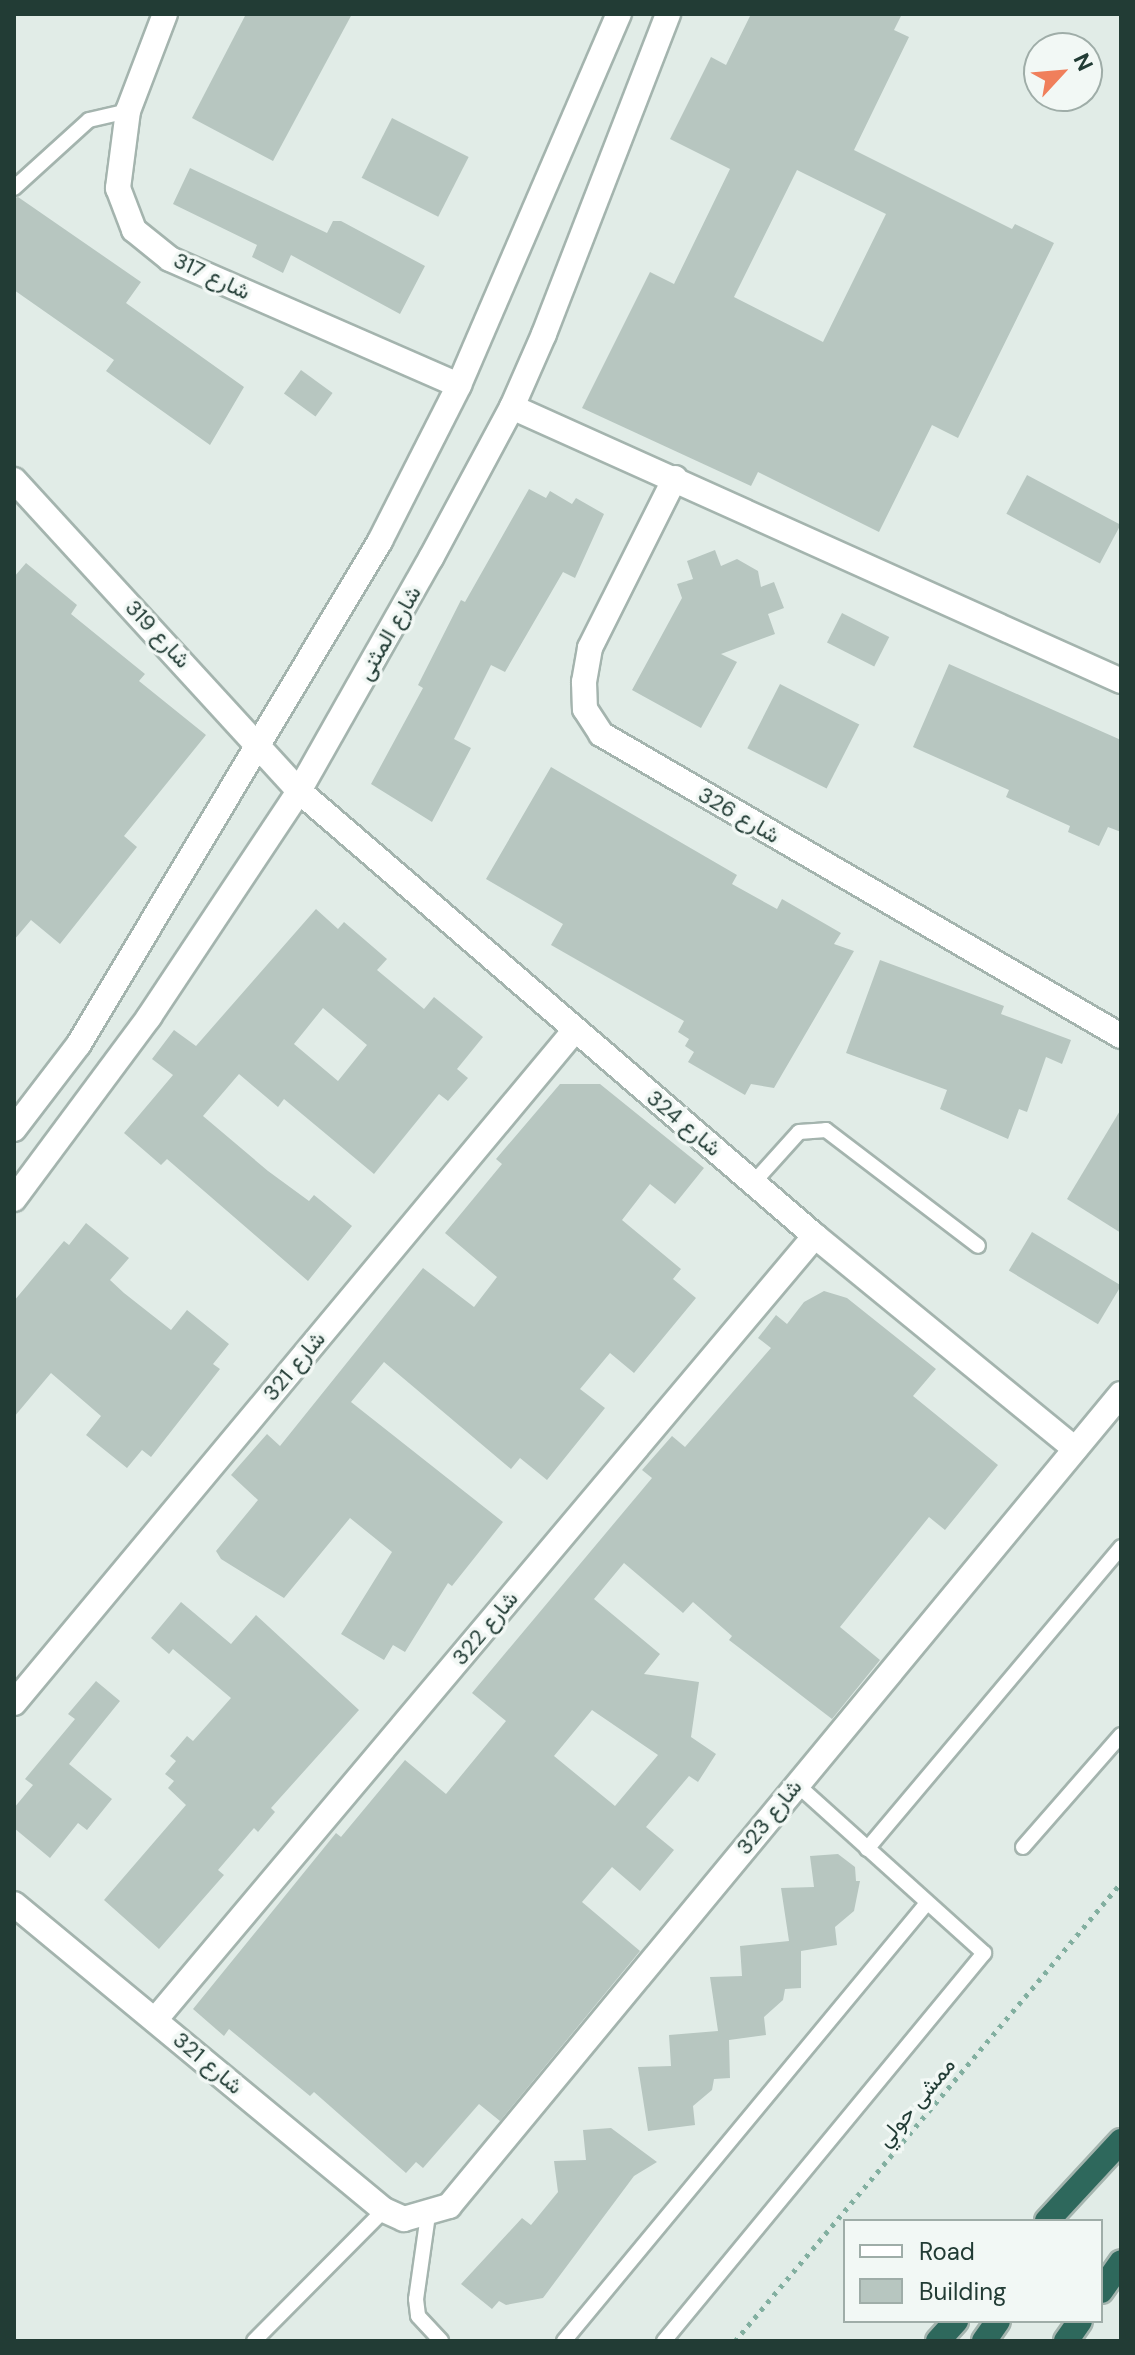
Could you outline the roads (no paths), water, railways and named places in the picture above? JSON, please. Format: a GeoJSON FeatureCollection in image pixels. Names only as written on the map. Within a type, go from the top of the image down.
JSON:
{"type":"FeatureCollection","features":[{"type":"Feature","properties":{"kind":"highway"},"geometry":{"type":"LineString","coordinates":[[1049,2219],[1121,2143]]}},
{"type":"Feature","properties":{"kind":"highway"},"geometry":{"type":"LineString","coordinates":[[1069,2219],[1121,2143]]}},
{"type":"Feature","properties":{"kind":"highway"},"geometry":{"type":"LineString","coordinates":[[1103,2288],[1121,2262]]}},
{"type":"Feature","properties":{"kind":"highway"},"geometry":{"type":"LineString","coordinates":[[938,2341],[954,2323]]}},
{"type":"Feature","properties":{"kind":"highway"},"geometry":{"type":"LineString","coordinates":[[984,2341],[997,2323]]}},
{"type":"Feature","properties":{"kind":"highway"},"geometry":{"type":"LineString","coordinates":[[1066,2341],[1079,2323]]}},
{"type":"Feature","properties":{"kind":"street","name":"شارع 317"},"geometry":{"type":"LineString","coordinates":[[165,14],[128,111],[118,188],[134,230],[170,259],[459,385]]}},
{"type":"Feature","properties":{"kind":"street"},"geometry":{"type":"LineString","coordinates":[[14,1129],[79,1044],[262,747],[380,541],[459,385],[619,14]]}},
{"type":"Feature","properties":{"kind":"street","name":"شارع المثنى"},"geometry":{"type":"LineString","coordinates":[[14,1199],[149,1017],[299,791],[512,407],[599,200],[668,14]]}},
{"type":"Feature","properties":{"kind":"street"},"geometry":{"type":"LineString","coordinates":[[512,407],[1121,681]]}},
{"type":"Feature","properties":{"kind":"street","name":"شارع 326"},"geometry":{"type":"LineString","coordinates":[[675,478],[590,648],[585,709],[601,734],[1121,1036]]}},
{"type":"Feature","properties":{"kind":"street","name":"شارع 319"},"geometry":{"type":"LineString","coordinates":[[14,480],[262,747],[299,791]]}},
{"type":"Feature","properties":{"kind":"street","name":"شارع 324"},"geometry":{"type":"LineString","coordinates":[[299,791],[815,1236],[1075,1449]]}},
{"type":"Feature","properties":{"kind":"street","name":"شارع 321"},"geometry":{"type":"LineString","coordinates":[[14,1703],[575,1030]]}},
{"type":"Feature","properties":{"kind":"street","name":"شارع 322"},"geometry":{"type":"LineString","coordinates":[[155,2020],[815,1236]]}},
{"type":"Feature","properties":{"kind":"street","name":"شارع 323"},"geometry":{"type":"LineString","coordinates":[[394,2214],[428,2215],[449,2206],[1120,1396]]}},
{"type":"Feature","properties":{"kind":"street","name":"شارع 321"},"geometry":{"type":"LineString","coordinates":[[14,1904],[394,2214]]}},
{"type":"Feature","properties":{"kind":"lane"},"geometry":{"type":"LineString","coordinates":[[14,188],[89,120],[128,111]]}},
{"type":"Feature","properties":{"kind":"lane"},"geometry":{"type":"LineString","coordinates":[[754,1182],[799,1132],[826,1130],[978,1246]]}},
{"type":"Feature","properties":{"kind":"lane"},"geometry":{"type":"LineString","coordinates":[[867,1849],[1121,1547]]}},
{"type":"Feature","properties":{"kind":"lane"},"geometry":{"type":"LineString","coordinates":[[1023,1847],[1121,1735]]}},
{"type":"Feature","properties":{"kind":"lane"},"geometry":{"type":"LineString","coordinates":[[664,2341],[984,1953],[796,1784]]}},
{"type":"Feature","properties":{"kind":"lane"},"geometry":{"type":"LineString","coordinates":[[564,2341],[927,1903]]}},
{"type":"Feature","properties":{"kind":"lane"},"geometry":{"type":"LineString","coordinates":[[254,2341],[394,2214]]}},
{"type":"Feature","properties":{"kind":"lane"},"geometry":{"type":"LineString","coordinates":[[428,2215],[416,2299],[418,2316],[441,2341]]}}]}
